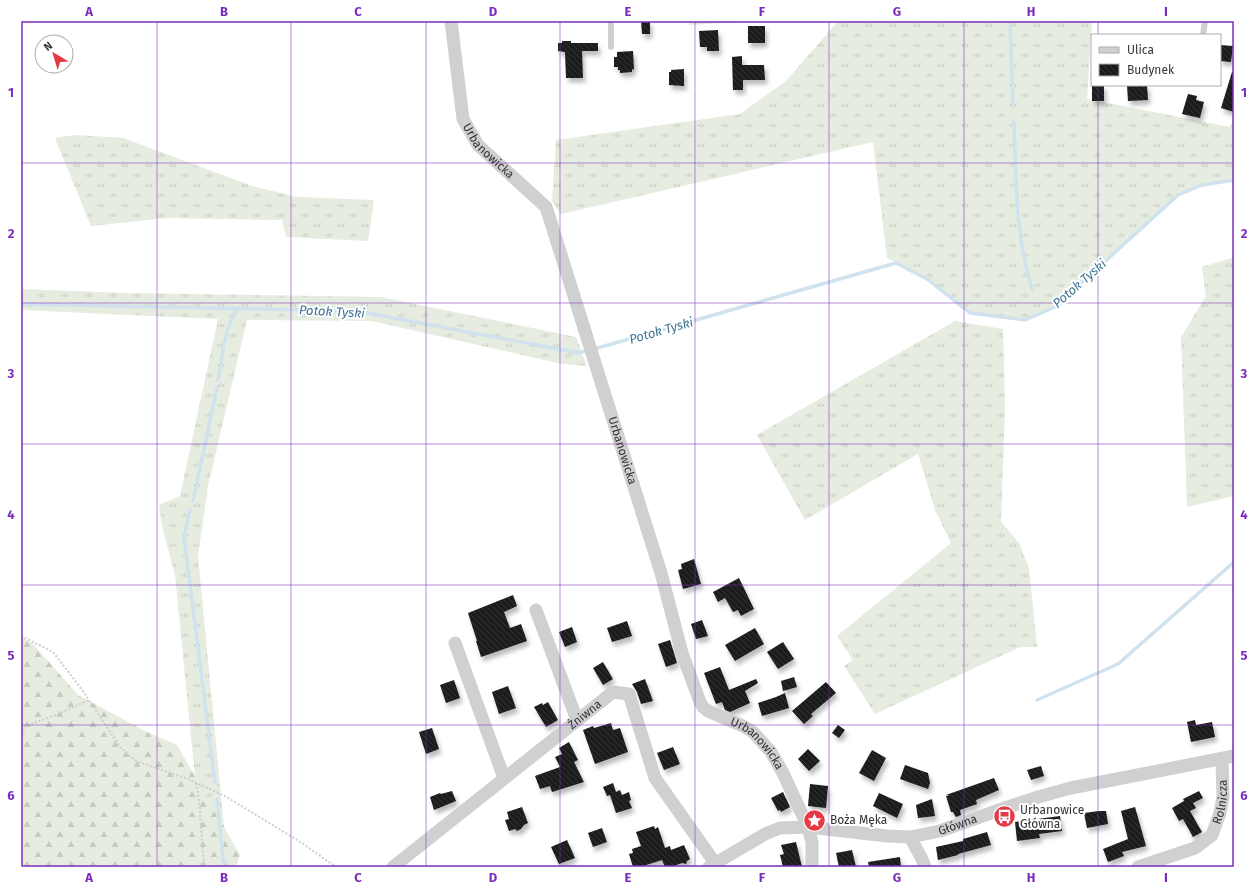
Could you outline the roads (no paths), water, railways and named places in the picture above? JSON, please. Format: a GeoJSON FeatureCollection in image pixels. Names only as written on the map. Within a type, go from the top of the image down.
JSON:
{"type":"FeatureCollection","features":[{"type":"Feature","properties":{"kind":"street","name":"Urbanowicka"},"geometry":{"type":"LineString","coordinates":[[451,21],[463,119],[478,145],[546,207],[661,573],[682,653],[700,702],[708,711],[743,726],[753,732],[762,740],[771,752],[783,773],[808,828],[812,842],[812,867]]}},
{"type":"Feature","properties":{"kind":"street"},"geometry":{"type":"LineString","coordinates":[[536,610],[577,720]]}},
{"type":"Feature","properties":{"kind":"street"},"geometry":{"type":"LineString","coordinates":[[455,643],[504,778]]}},
{"type":"Feature","properties":{"kind":"street","name":"Żniwna"},"geometry":{"type":"LineString","coordinates":[[393,867],[613,692],[629,694],[654,778],[712,865]]}},
{"type":"Feature","properties":{"kind":"street","name":"Główna"},"geometry":{"type":"LineString","coordinates":[[712,865],[780,828],[808,828],[910,838],[940,831],[1038,796],[1071,788],[1228,757]]}},
{"type":"Feature","properties":{"kind":"street","name":"Rolnicza"},"geometry":{"type":"LineString","coordinates":[[1138,867],[1195,848],[1212,835],[1220,813],[1228,757]]}},
{"type":"Feature","properties":{"kind":"street"},"geometry":{"type":"LineString","coordinates":[[910,838],[922,858],[925,867]]}},
{"type":"Feature","properties":{"kind":"lane"},"geometry":{"type":"LineString","coordinates":[[611,21],[611,47]]}},
{"type":"Feature","properties":{"kind":"lane"},"geometry":{"type":"LineString","coordinates":[[1203,34],[1205,21]]}},
{"type":"Feature","properties":{"kind":"waterway"},"geometry":{"type":"LineString","coordinates":[[1010,21],[1013,107]]}},
{"type":"Feature","properties":{"kind":"waterway"},"geometry":{"type":"LineString","coordinates":[[1014,122],[1019,227],[1026,269],[1032,289]]}},
{"type":"Feature","properties":{"kind":"waterway","name":"Potok Tyski"},"geometry":{"type":"LineString","coordinates":[[594,349],[896,263],[927,279],[970,313],[1025,320],[1055,307],[1178,195],[1202,185],[1234,180]]}},
{"type":"Feature","properties":{"kind":"waterway","name":"Potok Tyski"},"geometry":{"type":"LineString","coordinates":[[21,304],[357,311],[579,353],[588,350]]}},
{"type":"Feature","properties":{"kind":"waterway"},"geometry":{"type":"LineString","coordinates":[[218,380],[227,333],[239,308]]}},
{"type":"Feature","properties":{"kind":"waterway"},"geometry":{"type":"LineString","coordinates":[[193,501],[217,388]]}},
{"type":"Feature","properties":{"kind":"waterway"},"geometry":{"type":"LineString","coordinates":[[190,510],[184,537],[215,783]]}},
{"type":"Feature","properties":{"kind":"waterway"},"geometry":{"type":"LineString","coordinates":[[1037,700],[1118,664],[1234,562]]}},
{"type":"Feature","properties":{"kind":"waterway"},"geometry":{"type":"LineString","coordinates":[[217,799],[224,867]]}},
{"type":"Feature","properties":{"kind":"place","name":"Urbanowice Główna"},"geometry":{"type":"Point","coordinates":[1005,817]}},
{"type":"Feature","properties":{"kind":"place","name":"Boża Męka"},"geometry":{"type":"Point","coordinates":[814,820]}}]}
